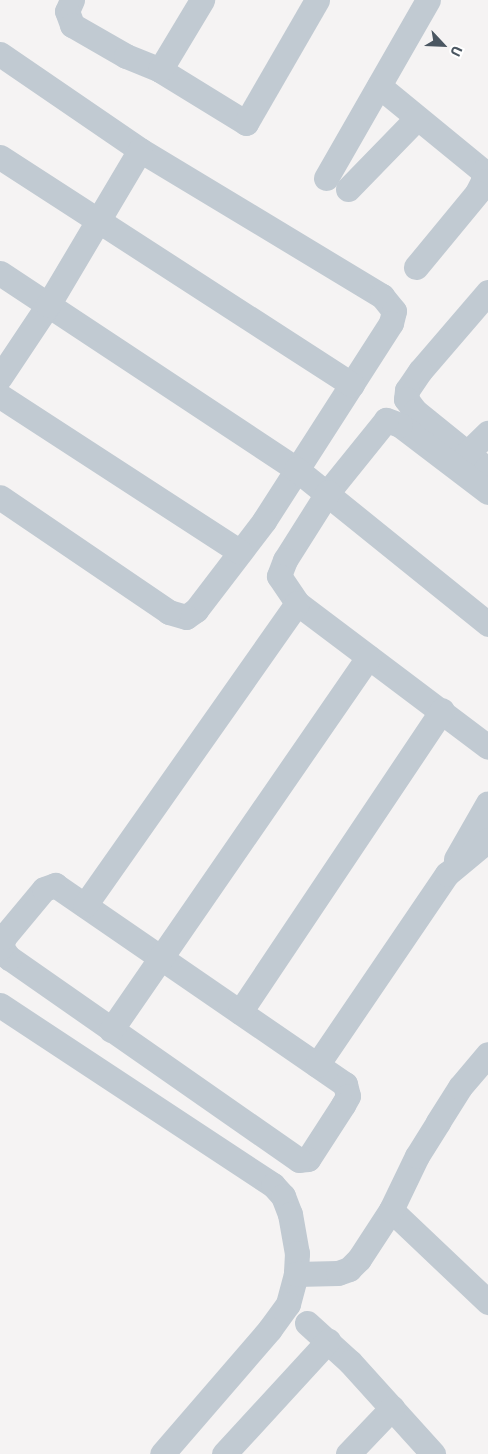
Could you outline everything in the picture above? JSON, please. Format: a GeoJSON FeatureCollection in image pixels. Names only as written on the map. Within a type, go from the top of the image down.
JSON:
{"type":"FeatureCollection","features":[{"type":"Feature","properties":{"kind":"street"},"geometry":{"type":"LineString","coordinates":[[72,0],[67,11],[72,25],[126,56],[160,70],[246,123],[317,0]]}},
{"type":"Feature","properties":{"kind":"street"},"geometry":{"type":"LineString","coordinates":[[160,70],[202,0]]}},
{"type":"Feature","properties":{"kind":"street"},"geometry":{"type":"LineString","coordinates":[[326,178],[428,0]]}},
{"type":"Feature","properties":{"kind":"street"},"geometry":{"type":"LineString","coordinates":[[0,54],[140,150],[261,220],[284,238],[389,301],[394,311],[391,323],[264,521],[196,610],[186,617],[179,616],[0,497]]}},
{"type":"Feature","properties":{"kind":"street"},"geometry":{"type":"LineString","coordinates":[[379,86],[416,119],[479,164],[484,175],[477,193],[416,266]]}},
{"type":"Feature","properties":{"kind":"street"},"geometry":{"type":"LineString","coordinates":[[348,188],[416,119]]}},
{"type":"Feature","properties":{"kind":"street"},"geometry":{"type":"LineString","coordinates":[[0,377],[48,305],[140,150]]}},
{"type":"Feature","properties":{"kind":"street"},"geometry":{"type":"LineString","coordinates":[[0,157],[352,386]]}},
{"type":"Feature","properties":{"kind":"street"},"geometry":{"type":"LineString","coordinates":[[0,273],[328,492],[488,624]]}},
{"type":"Feature","properties":{"kind":"street"},"geometry":{"type":"LineString","coordinates":[[488,292],[407,390],[406,399],[415,411],[488,470]]}},
{"type":"Feature","properties":{"kind":"street"},"geometry":{"type":"LineString","coordinates":[[0,396],[240,552]]}},
{"type":"Feature","properties":{"kind":"street"},"geometry":{"type":"LineString","coordinates":[[488,492],[400,425],[386,420],[328,492],[285,560],[279,576],[296,603],[442,710],[488,747]]}},
{"type":"Feature","properties":{"kind":"street"},"geometry":{"type":"LineString","coordinates":[[468,453],[488,433]]}},
{"type":"Feature","properties":{"kind":"street"},"geometry":{"type":"LineString","coordinates":[[85,905],[296,603]]}},
{"type":"Feature","properties":{"kind":"street"},"geometry":{"type":"LineString","coordinates":[[111,1030],[368,657]]}},
{"type":"Feature","properties":{"kind":"street"},"geometry":{"type":"LineString","coordinates":[[240,1012],[442,710]]}},
{"type":"Feature","properties":{"kind":"street"},"geometry":{"type":"LineString","coordinates":[[317,1065],[447,874],[488,803]]}},
{"type":"Feature","properties":{"kind":"street"},"geometry":{"type":"LineString","coordinates":[[447,874],[488,840]]}},
{"type":"Feature","properties":{"kind":"street"},"geometry":{"type":"LineString","coordinates":[[55,885],[85,905],[161,960],[345,1084],[348,1096],[308,1159],[299,1160],[8,958],[2,947],[4,937],[49,886],[55,885]]}},
{"type":"Feature","properties":{"kind":"street"},"geometry":{"type":"LineString","coordinates":[[0,1005],[273,1185],[283,1196],[290,1214],[297,1253],[303,1273],[288,1304],[270,1329],[162,1454]]}},
{"type":"Feature","properties":{"kind":"street"},"geometry":{"type":"LineString","coordinates":[[303,1273],[338,1272],[349,1269],[359,1259],[391,1210],[438,1122],[460,1087],[488,1054]]}},
{"type":"Feature","properties":{"kind":"street"},"geometry":{"type":"LineString","coordinates":[[391,1210],[488,1302]]}},
{"type":"Feature","properties":{"kind":"street"},"geometry":{"type":"LineString","coordinates":[[307,1323],[328,1341],[433,1454]]}},
{"type":"Feature","properties":{"kind":"street"},"geometry":{"type":"LineString","coordinates":[[224,1454],[328,1341]]}},
{"type":"Feature","properties":{"kind":"street"},"geometry":{"type":"LineString","coordinates":[[348,1454],[392,1408]]}}]}
